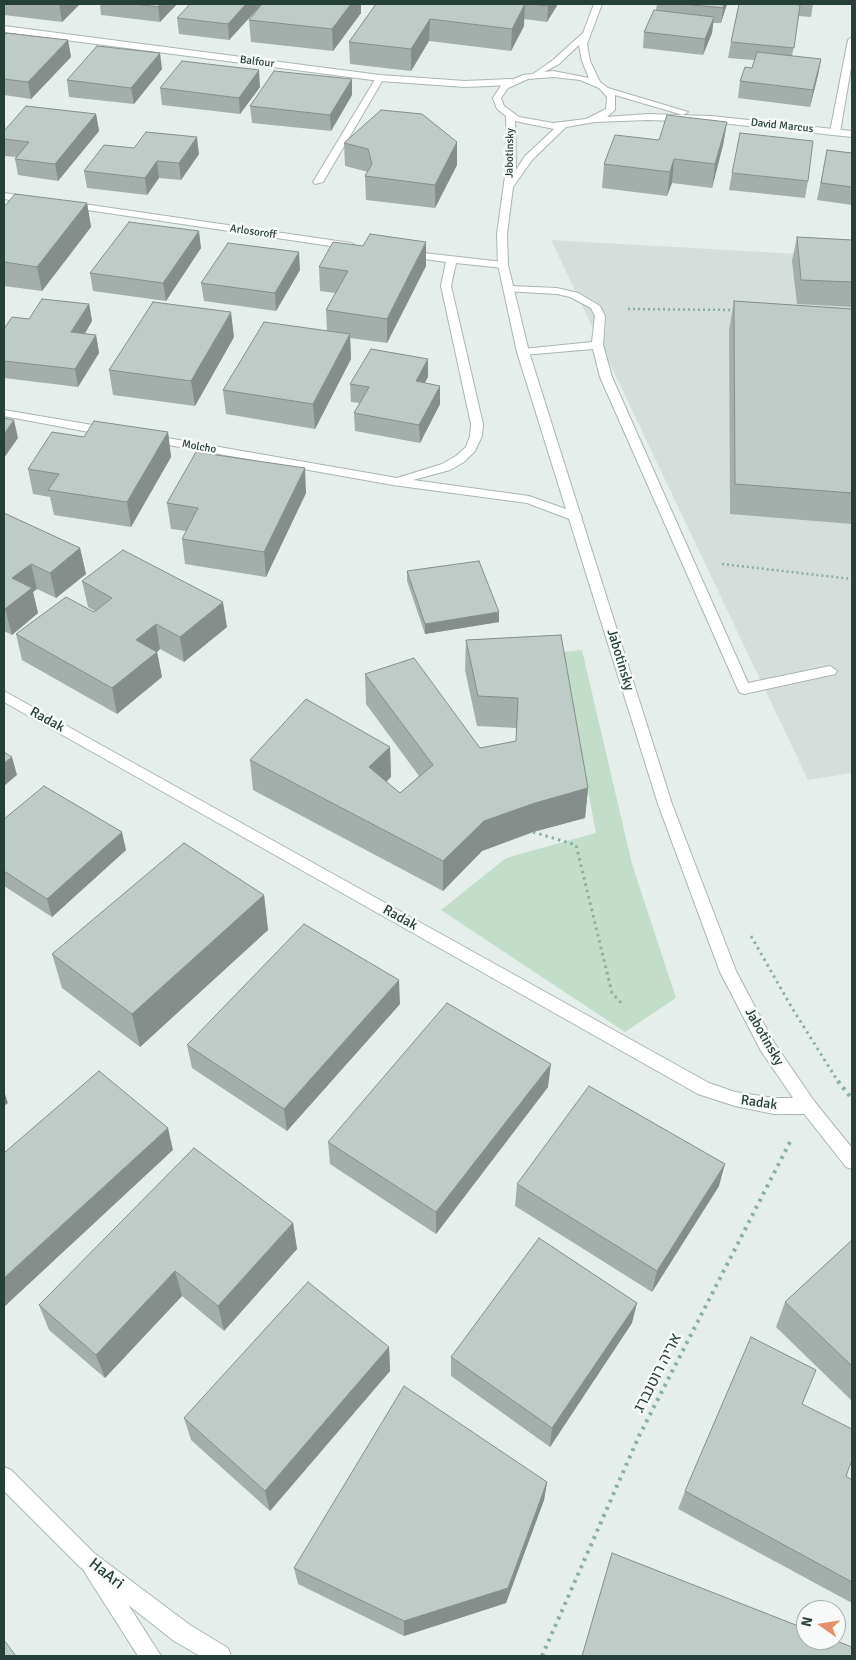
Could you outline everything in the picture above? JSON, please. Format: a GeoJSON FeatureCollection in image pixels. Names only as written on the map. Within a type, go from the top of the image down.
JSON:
{"type":"FeatureCollection","features":[{"type":"Feature","properties":{"kind":"street"},"geometry":{"type":"LineString","coordinates":[[596,83],[586,61],[583,44],[598,4]]}},
{"type":"Feature","properties":{"kind":"street","name":"Balfour"},"geometry":{"type":"LineString","coordinates":[[4,29],[380,78],[457,84],[511,82],[533,75]]}},
{"type":"Feature","properties":{"kind":"street"},"geometry":{"type":"LineString","coordinates":[[533,75],[556,62],[585,35]]}},
{"type":"Feature","properties":{"kind":"street"},"geometry":{"type":"LineString","coordinates":[[835,132],[852,40]]}},
{"type":"Feature","properties":{"kind":"street","name":"David Marcus"},"geometry":{"type":"LineString","coordinates":[[533,75],[573,76],[596,83],[607,90],[711,119]]}},
{"type":"Feature","properties":{"kind":"street"},"geometry":{"type":"LineString","coordinates":[[318,182],[380,78]]}},
{"type":"Feature","properties":{"kind":"street"},"geometry":{"type":"LineString","coordinates":[[510,116],[500,107],[497,98],[501,90],[511,82]]}},
{"type":"Feature","properties":{"kind":"street"},"geometry":{"type":"LineString","coordinates":[[595,120],[606,113],[612,106],[612,98],[607,90]]}},
{"type":"Feature","properties":{"kind":"street","name":"David Marcus"},"geometry":{"type":"LineString","coordinates":[[510,116],[534,124],[562,126],[595,120],[647,117],[711,119],[852,134]]}},
{"type":"Feature","properties":{"kind":"street","name":"Jabotinsky"},"geometry":{"type":"LineString","coordinates":[[510,116],[512,139],[502,234],[503,265],[523,352],[665,804],[728,972],[767,1046],[808,1106],[852,1161]]}},
{"type":"Feature","properties":{"kind":"street","name":"Jabotinsky"},"geometry":{"type":"LineString","coordinates":[[508,191],[528,158],[562,126]]}},
{"type":"Feature","properties":{"kind":"street"},"geometry":{"type":"LineString","coordinates":[[4,196],[43,201]]}},
{"type":"Feature","properties":{"kind":"street","name":"Arlosoroff"},"geometry":{"type":"LineString","coordinates":[[62,204],[365,248]]}},
{"type":"Feature","properties":{"kind":"street"},"geometry":{"type":"LineString","coordinates":[[394,252],[503,265]]}},
{"type":"Feature","properties":{"kind":"street","name":"Molcho"},"geometry":{"type":"LineString","coordinates":[[394,481],[446,467],[460,459],[471,448],[476,436],[477,424],[446,286],[451,260]]}},
{"type":"Feature","properties":{"kind":"street"},"geometry":{"type":"LineString","coordinates":[[509,289],[557,291],[586,300],[595,306],[600,316],[597,345],[606,377],[744,689],[830,671]]}},
{"type":"Feature","properties":{"kind":"street"},"geometry":{"type":"LineString","coordinates":[[523,352],[597,345]]}},
{"type":"Feature","properties":{"kind":"street"},"geometry":{"type":"LineString","coordinates":[[4,413],[121,434]]}},
{"type":"Feature","properties":{"kind":"street","name":"Molcho"},"geometry":{"type":"LineString","coordinates":[[140,437],[394,481],[529,500],[576,516]]}},
{"type":"Feature","properties":{"kind":"street","name":"Radak"},"geometry":{"type":"LineString","coordinates":[[4,696],[704,1089],[735,1099],[774,1106],[808,1106]]}},
{"type":"Feature","properties":{"kind":"street","name":"HaAri"},"geometry":{"type":"LineString","coordinates":[[4,1477],[87,1560],[182,1633],[220,1656]]}},
{"type":"Feature","properties":{"kind":"street"},"geometry":{"type":"LineString","coordinates":[[87,1560],[150,1656]]}},
{"type":"Feature","properties":{"kind":"path"},"geometry":{"type":"LineString","coordinates":[[598,332],[611,331],[614,308],[744,311]]}},
{"type":"Feature","properties":{"kind":"path"},"geometry":{"type":"LineString","coordinates":[[719,564],[852,579]]}},
{"type":"Feature","properties":{"kind":"path"},"geometry":{"type":"LineString","coordinates":[[533,832],[576,845],[612,993],[629,1011]]}},
{"type":"Feature","properties":{"kind":"path"},"geometry":{"type":"LineString","coordinates":[[748,931],[792,1008],[836,1078],[852,1099]]}},
{"type":"Feature","properties":{"kind":"path","name":"אריה רוטנברג"},"geometry":{"type":"LineString","coordinates":[[542,1656],[639,1436],[808,1106]]}},
{"type":"Feature","properties":{"kind":"shaded area"},"geometry":{"type":"Polygon","coordinates":[[[551,240],[852,257],[852,773],[808,780],[551,240]]]}},
{"type":"Feature","properties":{"kind":"green space"},"geometry":{"type":"Polygon","coordinates":[[[582,650],[632,864],[676,998],[625,1032],[441,910],[506,858],[596,833],[562,652],[582,650]]]}},
{"type":"Feature","properties":{"kind":"building"},"geometry":{"type":"Polygon","coordinates":[[[135,4],[160,4],[158,7],[135,4]]]}},
{"type":"Feature","properties":{"kind":"building"},"geometry":{"type":"Polygon","coordinates":[[[190,4],[246,4],[228,24],[177,18],[190,4]]]}},
{"type":"Feature","properties":{"kind":"building"},"geometry":{"type":"Polygon","coordinates":[[[262,4],[351,4],[332,29],[249,20],[262,4]]]}},
{"type":"Feature","properties":{"kind":"building"},"geometry":{"type":"Polygon","coordinates":[[[376,4],[525,4],[512,29],[430,19],[411,49],[349,42],[376,4]]]}},
{"type":"Feature","properties":{"kind":"building"},"geometry":{"type":"Polygon","coordinates":[[[530,4],[549,4],[548,6],[530,4]]]}},
{"type":"Feature","properties":{"kind":"building"},"geometry":{"type":"Polygon","coordinates":[[[682,4],[724,4],[723,8],[682,4]]]}},
{"type":"Feature","properties":{"kind":"building"},"geometry":{"type":"Polygon","coordinates":[[[739,4],[800,5],[794,48],[731,42],[739,4]]]}},
{"type":"Feature","properties":{"kind":"building"},"geometry":{"type":"Polygon","coordinates":[[[654,10],[714,17],[705,39],[644,32],[654,10]]]}},
{"type":"Feature","properties":{"kind":"building"},"geometry":{"type":"Polygon","coordinates":[[[6,33],[68,40],[28,82],[4,79],[4,36],[6,33]]]}},
{"type":"Feature","properties":{"kind":"building"},"geometry":{"type":"Polygon","coordinates":[[[97,46],[160,53],[131,88],[67,80],[97,46]]]}},
{"type":"Feature","properties":{"kind":"building"},"geometry":{"type":"Polygon","coordinates":[[[757,52],[821,59],[813,90],[740,81],[745,67],[752,68],[757,52]]]}},
{"type":"Feature","properties":{"kind":"building"},"geometry":{"type":"Polygon","coordinates":[[[182,61],[259,70],[239,98],[160,88],[182,61]]]}},
{"type":"Feature","properties":{"kind":"building"},"geometry":{"type":"Polygon","coordinates":[[[274,71],[352,79],[330,115],[250,106],[274,71]]]}},
{"type":"Feature","properties":{"kind":"building"},"geometry":{"type":"Polygon","coordinates":[[[26,106],[96,114],[55,164],[15,159],[29,142],[4,139],[4,131],[26,106]]]}},
{"type":"Feature","properties":{"kind":"building"},"geometry":{"type":"Polygon","coordinates":[[[381,110],[422,114],[457,142],[435,185],[365,176],[372,164],[368,149],[344,143],[381,110]]]}},
{"type":"Feature","properties":{"kind":"building"},"geometry":{"type":"Polygon","coordinates":[[[667,115],[727,122],[715,164],[674,159],[670,172],[604,164],[615,135],[659,140],[667,115]]]}},
{"type":"Feature","properties":{"kind":"building"},"geometry":{"type":"Polygon","coordinates":[[[146,132],[197,137],[179,163],[157,161],[145,178],[84,171],[104,145],[134,148],[146,132]]]}},
{"type":"Feature","properties":{"kind":"building"},"geometry":{"type":"Polygon","coordinates":[[[740,133],[813,141],[808,181],[732,173],[740,133]]]}},
{"type":"Feature","properties":{"kind":"building"},"geometry":{"type":"Polygon","coordinates":[[[827,150],[852,153],[852,187],[821,183],[827,150]]]}},
{"type":"Feature","properties":{"kind":"building"},"geometry":{"type":"Polygon","coordinates":[[[15,194],[87,203],[37,267],[4,262],[4,207],[15,194]]]}},
{"type":"Feature","properties":{"kind":"building"},"geometry":{"type":"Polygon","coordinates":[[[129,222],[199,231],[163,283],[90,273],[129,222]]]}},
{"type":"Feature","properties":{"kind":"building"},"geometry":{"type":"Polygon","coordinates":[[[370,234],[426,242],[387,319],[326,310],[348,271],[319,267],[333,242],[363,246],[370,234]]]}},
{"type":"Feature","properties":{"kind":"building"},"geometry":{"type":"Polygon","coordinates":[[[797,237],[852,240],[852,282],[801,280],[797,237]]]}},
{"type":"Feature","properties":{"kind":"building"},"geometry":{"type":"Polygon","coordinates":[[[228,243],[299,252],[275,293],[201,283],[228,243]]]}},
{"type":"Feature","properties":{"kind":"building"},"geometry":{"type":"Polygon","coordinates":[[[42,299],[89,304],[71,332],[96,335],[75,369],[4,361],[4,329],[12,317],[29,319],[42,299]]]}},
{"type":"Feature","properties":{"kind":"building"},"geometry":{"type":"Polygon","coordinates":[[[734,301],[852,309],[852,493],[735,484],[734,301]]]}},
{"type":"Feature","properties":{"kind":"building"},"geometry":{"type":"Polygon","coordinates":[[[153,302],[231,312],[191,381],[109,370],[153,302]]]}},
{"type":"Feature","properties":{"kind":"building"},"geometry":{"type":"Polygon","coordinates":[[[264,322],[350,334],[313,404],[223,390],[264,322]]]}},
{"type":"Feature","properties":{"kind":"building"},"geometry":{"type":"Polygon","coordinates":[[[371,349],[428,359],[416,381],[440,386],[419,425],[354,413],[369,387],[350,384],[371,349]]]}},
{"type":"Feature","properties":{"kind":"building"},"geometry":{"type":"Polygon","coordinates":[[[4,418],[14,420],[4,434],[4,418]]]}},
{"type":"Feature","properties":{"kind":"building"},"geometry":{"type":"Polygon","coordinates":[[[94,421],[168,432],[127,502],[48,490],[59,474],[28,469],[52,432],[84,437],[94,421]]]}},
{"type":"Feature","properties":{"kind":"building"},"geometry":{"type":"Polygon","coordinates":[[[196,452],[305,468],[264,552],[182,539],[198,508],[167,503],[196,452]]]}},
{"type":"Feature","properties":{"kind":"building"},"geometry":{"type":"Polygon","coordinates":[[[4,513],[80,548],[50,573],[31,564],[12,578],[32,588],[5,609],[4,609],[4,513]]]}},
{"type":"Feature","properties":{"kind":"building"},"geometry":{"type":"Polygon","coordinates":[[[123,550],[223,602],[180,637],[156,624],[136,640],[157,652],[112,688],[16,634],[66,597],[94,612],[112,598],[82,581],[123,550]]]}},
{"type":"Feature","properties":{"kind":"building"},"geometry":{"type":"Polygon","coordinates":[[[479,561],[499,612],[425,624],[407,571],[479,561]]]}},
{"type":"Feature","properties":{"kind":"building"},"geometry":{"type":"Polygon","coordinates":[[[561,635],[588,788],[535,803],[484,821],[443,861],[250,760],[306,699],[390,747],[369,767],[400,793],[433,765],[365,674],[414,658],[480,748],[516,741],[518,698],[478,696],[466,640],[561,635]]]}},
{"type":"Feature","properties":{"kind":"building"},"geometry":{"type":"Polygon","coordinates":[[[4,752],[12,757],[4,763],[4,752]]]}},
{"type":"Feature","properties":{"kind":"building"},"geometry":{"type":"Polygon","coordinates":[[[44,786],[122,832],[47,899],[4,871],[4,819],[44,786]]]}},
{"type":"Feature","properties":{"kind":"building"},"geometry":{"type":"Polygon","coordinates":[[[184,843],[264,895],[132,1014],[52,954],[184,843]]]}},
{"type":"Feature","properties":{"kind":"building"},"geometry":{"type":"Polygon","coordinates":[[[304,924],[399,980],[284,1109],[187,1045],[304,924]]]}},
{"type":"Feature","properties":{"kind":"building"},"geometry":{"type":"Polygon","coordinates":[[[447,1003],[551,1064],[436,1212],[328,1142],[447,1003]]]}},
{"type":"Feature","properties":{"kind":"building"},"geometry":{"type":"Polygon","coordinates":[[[99,1071],[168,1128],[4,1278],[4,1153],[99,1071]]]}},
{"type":"Feature","properties":{"kind":"building"},"geometry":{"type":"Polygon","coordinates":[[[589,1086],[725,1164],[657,1271],[517,1184],[589,1086]]]}},
{"type":"Feature","properties":{"kind":"building"},"geometry":{"type":"Polygon","coordinates":[[[194,1148],[293,1223],[218,1306],[175,1271],[96,1355],[39,1305],[194,1148]]]}},
{"type":"Feature","properties":{"kind":"building"},"geometry":{"type":"Polygon","coordinates":[[[539,1238],[637,1303],[552,1428],[451,1357],[539,1238]]]}},
{"type":"Feature","properties":{"kind":"building"},"geometry":{"type":"Polygon","coordinates":[[[852,1240],[852,1366],[785,1302],[852,1240]]]}},
{"type":"Feature","properties":{"kind":"building"},"geometry":{"type":"Polygon","coordinates":[[[308,1282],[389,1347],[265,1491],[184,1418],[308,1282]]]}},
{"type":"Feature","properties":{"kind":"building"},"geometry":{"type":"Polygon","coordinates":[[[751,1337],[816,1370],[802,1404],[852,1429],[852,1460],[846,1476],[852,1480],[852,1582],[685,1491],[751,1337]]]}},
{"type":"Feature","properties":{"kind":"building"},"geometry":{"type":"Polygon","coordinates":[[[404,1386],[547,1482],[508,1588],[404,1621],[294,1568],[404,1386]]]}},
{"type":"Feature","properties":{"kind":"building"},"geometry":{"type":"Polygon","coordinates":[[[612,1553],[796,1625],[796,1650],[846,1650],[846,1645],[852,1647],[852,1656],[582,1656],[612,1553]]]}},
{"type":"Feature","properties":{"kind":"building"},"geometry":{"type":"Polygon","coordinates":[[[4,1640],[16,1656],[4,1656],[4,1640]]]}}]}
